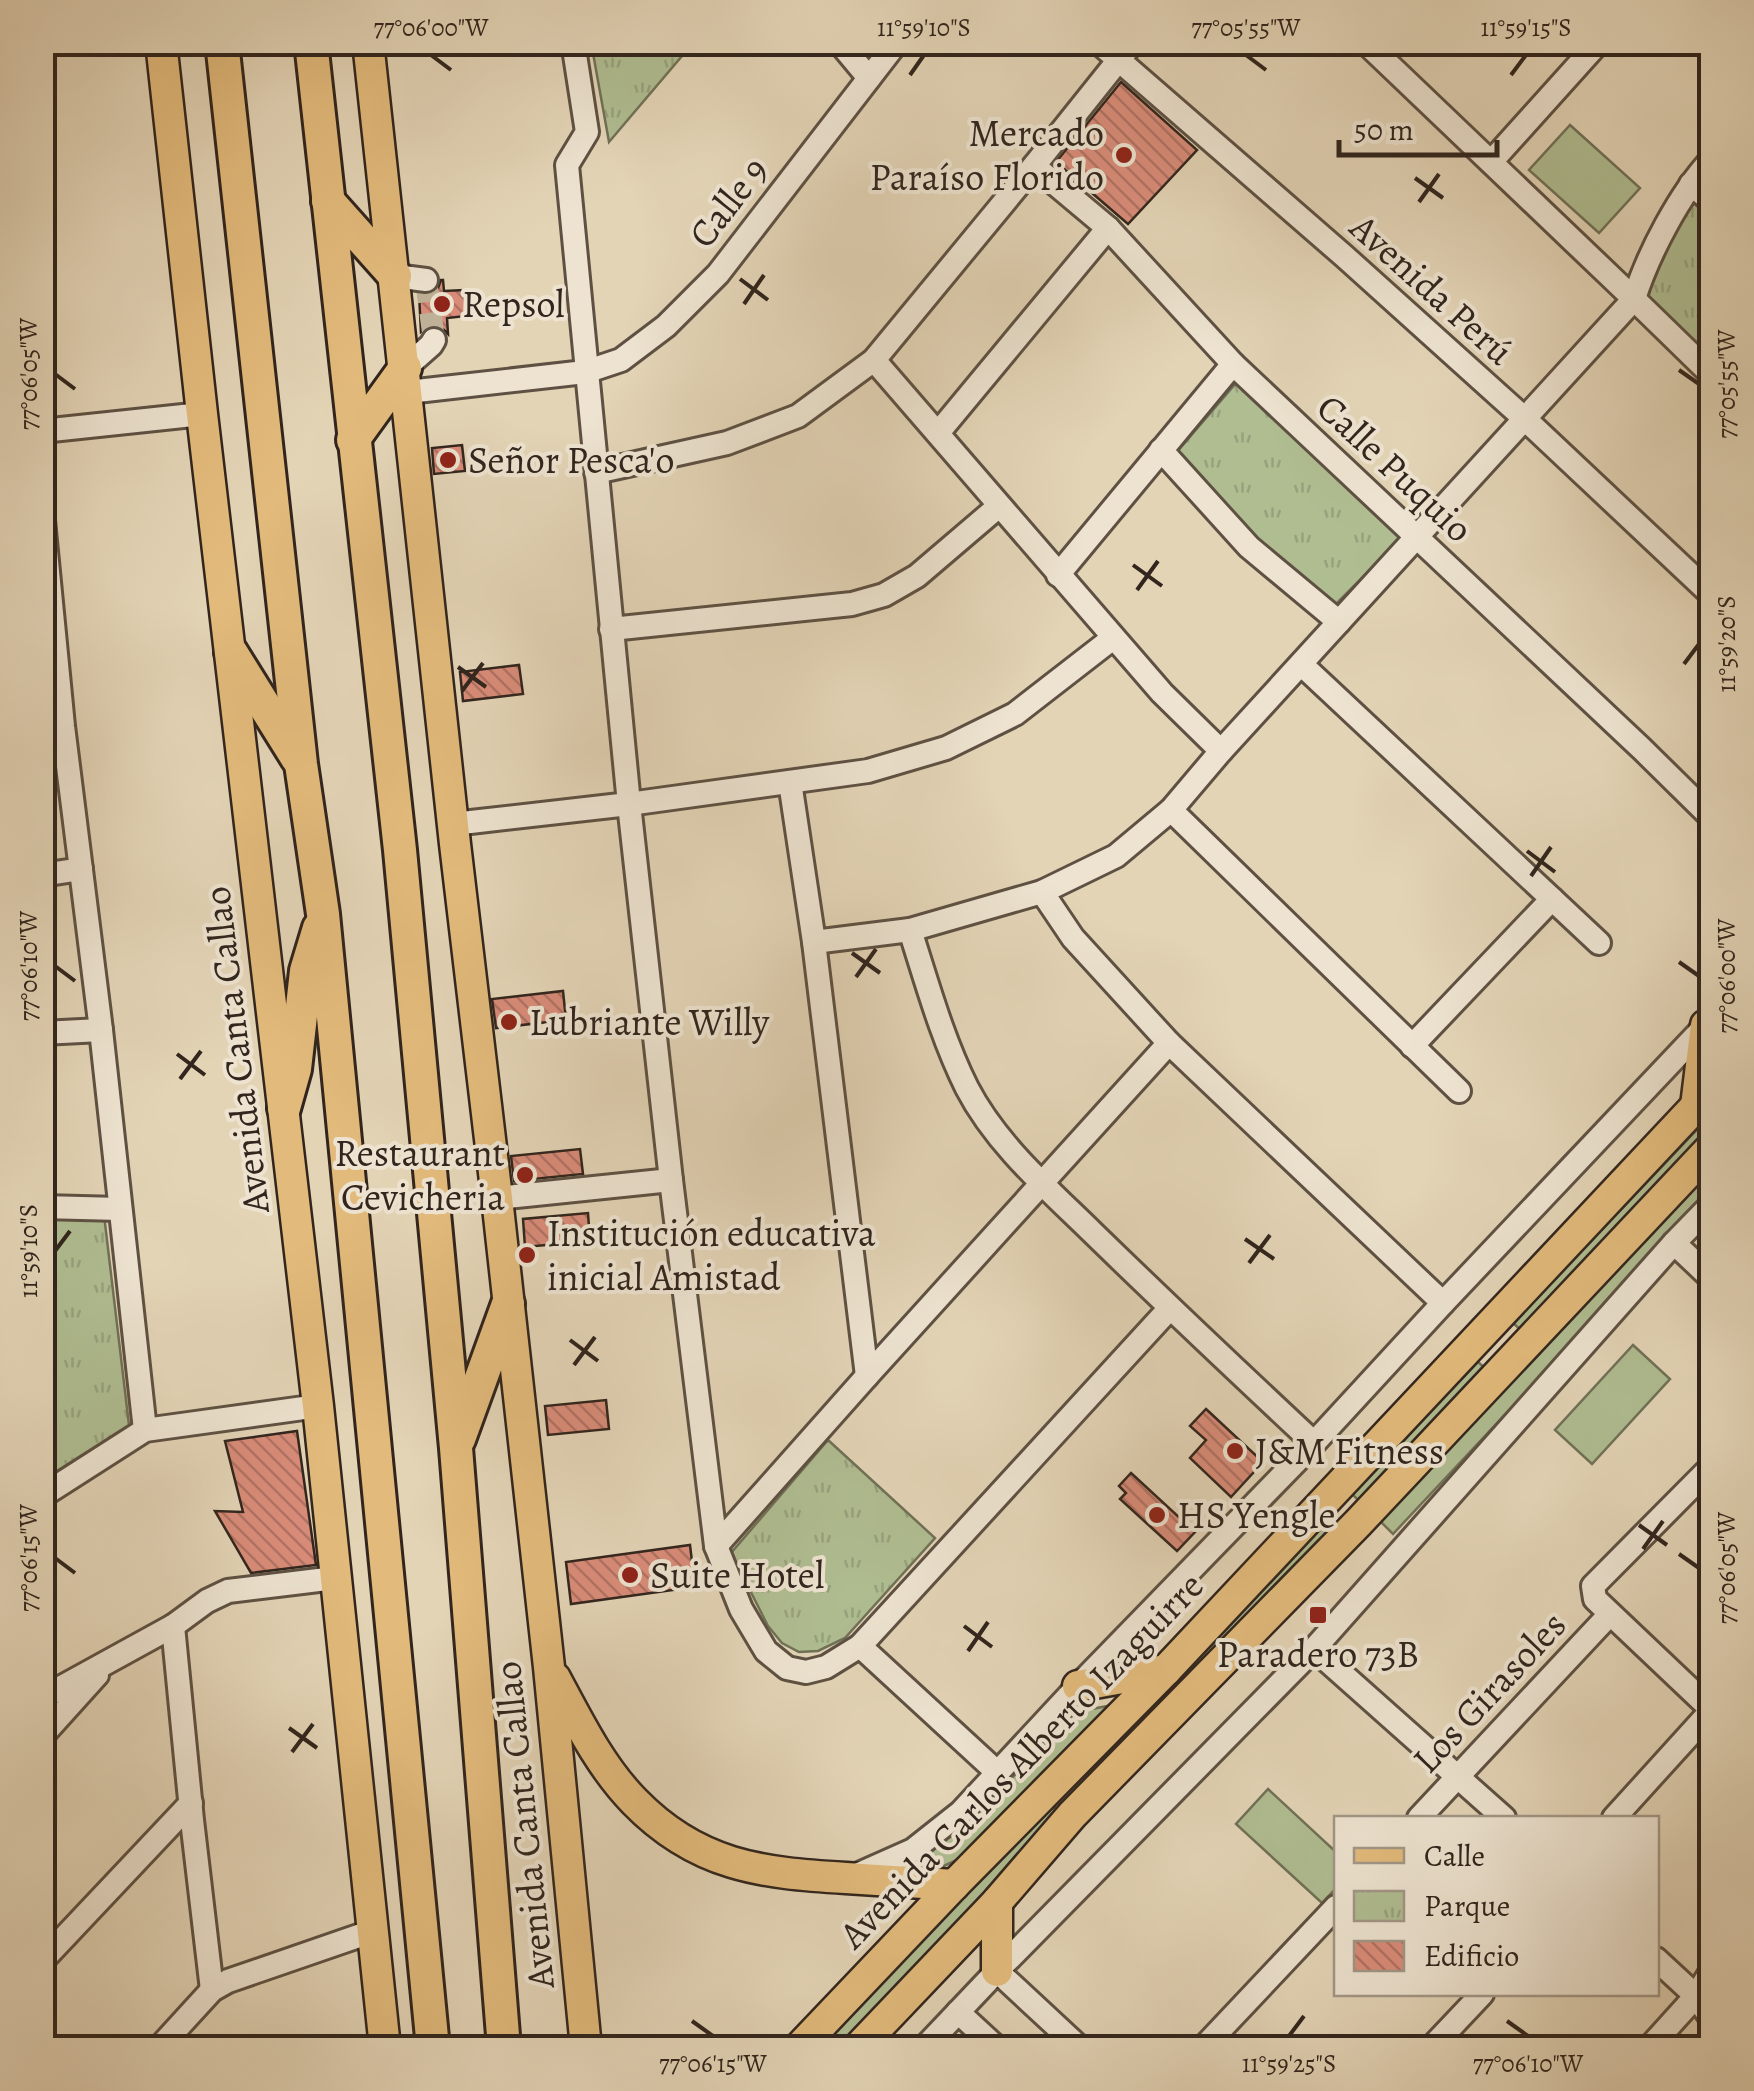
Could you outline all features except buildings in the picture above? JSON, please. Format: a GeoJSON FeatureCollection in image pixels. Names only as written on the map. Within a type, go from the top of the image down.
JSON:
{"type":"FeatureCollection","features":[{"type":"Feature","properties":{"kind":"highway"},"geometry":{"type":"LineString","coordinates":[[222,42],[301,764],[323,914],[433,2048]]}},
{"type":"Feature","properties":{"kind":"highway","name":"Avenida Canta Callao"},"geometry":{"type":"LineString","coordinates":[[311,42],[402,870],[456,1448],[504,2048]]}},
{"type":"Feature","properties":{"kind":"highway"},"geometry":{"type":"LineString","coordinates":[[328,201],[411,278]]}},
{"type":"Feature","properties":{"kind":"highway"},"geometry":{"type":"LineString","coordinates":[[354,440],[406,380]]}},
{"type":"Feature","properties":{"kind":"highway"},"geometry":{"type":"LineString","coordinates":[[231,652],[301,764]]}},
{"type":"Feature","properties":{"kind":"highway"},"geometry":{"type":"LineString","coordinates":[[284,1108],[295,1069],[306,970],[323,914]]}},
{"type":"Feature","properties":{"kind":"highway"},"geometry":{"type":"LineString","coordinates":[[456,1448],[508,1304]]}},
{"type":"Feature","properties":{"kind":"main road","name":"Avenida Canta Callao"},"geometry":{"type":"LineString","coordinates":[[162,42],[318,1406],[385,2048]]}},
{"type":"Feature","properties":{"kind":"main road","name":"Avenida Canta Callao"},"geometry":{"type":"LineString","coordinates":[[368,42],[411,278],[406,380],[549,1667],[586,2048]]}},
{"type":"Feature","properties":{"kind":"main road"},"geometry":{"type":"LineString","coordinates":[[1704,1098],[1709,1022]]}},
{"type":"Feature","properties":{"kind":"main road","name":"Avenida Carlos Alberto Izaguirre"},"geometry":{"type":"LineString","coordinates":[[799,2048],[1166,1670],[1704,1098]]}},
{"type":"Feature","properties":{"kind":"main road","name":"Avenida Carlos Alberto Izaguirre"},"geometry":{"type":"LineString","coordinates":[[858,2048],[997,1902],[1072,1815],[1345,1536],[1712,1147]]}},
{"type":"Feature","properties":{"kind":"main road"},"geometry":{"type":"LineString","coordinates":[[1492,1324],[1491,1347],[1503,1356],[1514,1357]]}},
{"type":"Feature","properties":{"kind":"main road"},"geometry":{"type":"LineString","coordinates":[[549,1667],[597,1755],[634,1801],[677,1837],[711,1856],[748,1868],[799,1876],[954,1885]]}},
{"type":"Feature","properties":{"kind":"main road"},"geometry":{"type":"LineString","coordinates":[[1078,1686],[1166,1670]]}},
{"type":"Feature","properties":{"kind":"main road"},"geometry":{"type":"LineString","coordinates":[[1046,1792],[1071,1799],[1072,1815]]}},
{"type":"Feature","properties":{"kind":"main road"},"geometry":{"type":"LineString","coordinates":[[997,1902],[997,1970]]}},
{"type":"Feature","properties":{"kind":"street"},"geometry":{"type":"LineString","coordinates":[[573,42],[586,132],[567,165],[629,804],[671,1180],[716,1546],[741,1609],[766,1651],[788,1668],[806,1672],[826,1667],[860,1646],[1170,1308]]}},
{"type":"Feature","properties":{"kind":"street"},"geometry":{"type":"LineString","coordinates":[[839,42],[869,78]]}},
{"type":"Feature","properties":{"kind":"street","name":"Calle 9"},"geometry":{"type":"LineString","coordinates":[[406,380],[586,372],[622,360],[666,326],[718,274],[898,42]]}},
{"type":"Feature","properties":{"kind":"street","name":"Avenida Perú"},"geometry":{"type":"LineString","coordinates":[[1098,42],[1126,52],[1712,596]]}},
{"type":"Feature","properties":{"kind":"street"},"geometry":{"type":"LineString","coordinates":[[1490,162],[1599,42]]}},
{"type":"Feature","properties":{"kind":"street"},"geometry":{"type":"LineString","coordinates":[[1369,44],[1712,376]]}},
{"type":"Feature","properties":{"kind":"street"},"geometry":{"type":"LineString","coordinates":[[596,472],[727,443],[798,416],[874,360],[1126,52]]}},
{"type":"Feature","properties":{"kind":"street"},"geometry":{"type":"LineString","coordinates":[[814,942],[910,930],[1042,892],[1116,856],[1171,810],[1634,299],[1647,260],[1692,184],[1712,159]]}},
{"type":"Feature","properties":{"kind":"street","name":"Calle Puquio"},"geometry":{"type":"LineString","coordinates":[[1034,166],[1108,228],[1232,364],[1712,818]]}},
{"type":"Feature","properties":{"kind":"street"},"geometry":{"type":"LineString","coordinates":[[1692,184],[1712,202]]}},
{"type":"Feature","properties":{"kind":"street"},"geometry":{"type":"LineString","coordinates":[[938,433],[1108,228]]}},
{"type":"Feature","properties":{"kind":"street"},"geometry":{"type":"LineString","coordinates":[[406,380],[434,340]]}},
{"type":"Feature","properties":{"kind":"street"},"geometry":{"type":"LineString","coordinates":[[874,360],[1113,638],[1221,751]]}},
{"type":"Feature","properties":{"kind":"street"},"geometry":{"type":"LineString","coordinates":[[1058,575],[1232,364]]}},
{"type":"Feature","properties":{"kind":"street"},"geometry":{"type":"LineString","coordinates":[[42,431],[202,414]]}},
{"type":"Feature","properties":{"kind":"street"},"geometry":{"type":"LineString","coordinates":[[1161,450],[1249,547],[1339,622]]}},
{"type":"Feature","properties":{"kind":"street"},"geometry":{"type":"LineString","coordinates":[[612,629],[852,604],[884,595],[917,576],[1000,506]]}},
{"type":"Feature","properties":{"kind":"street"},"geometry":{"type":"LineString","coordinates":[[42,510],[53,727],[81,869],[144,1430]]}},
{"type":"Feature","properties":{"kind":"street"},"geometry":{"type":"LineString","coordinates":[[453,824],[868,772],[946,748],[1015,714],[1113,638]]}},
{"type":"Feature","properties":{"kind":"street"},"geometry":{"type":"LineString","coordinates":[[1301,664],[1599,943]]}},
{"type":"Feature","properties":{"kind":"street"},"geometry":{"type":"LineString","coordinates":[[790,782],[868,1376]]}},
{"type":"Feature","properties":{"kind":"street"},"geometry":{"type":"LineString","coordinates":[[1171,810],[1459,1091]]}},
{"type":"Feature","properties":{"kind":"street"},"geometry":{"type":"LineString","coordinates":[[42,875],[81,869]]}},
{"type":"Feature","properties":{"kind":"street"},"geometry":{"type":"LineString","coordinates":[[1042,892],[1073,938],[1169,1043],[1442,1303]]}},
{"type":"Feature","properties":{"kind":"street"},"geometry":{"type":"LineString","coordinates":[[1412,1046],[1552,899]]}},
{"type":"Feature","properties":{"kind":"street"},"geometry":{"type":"LineString","coordinates":[[910,930],[946,1041],[968,1090],[1000,1137],[1170,1308],[1314,1443]]}},
{"type":"Feature","properties":{"kind":"street","name":"Avenida Carlos Alberto Izaguirre"},"geometry":{"type":"LineString","coordinates":[[849,1878],[913,1850],[961,1812],[1709,1022]]}},
{"type":"Feature","properties":{"kind":"street"},"geometry":{"type":"LineString","coordinates":[[42,1033],[101,1030]]}},
{"type":"Feature","properties":{"kind":"street"},"geometry":{"type":"LineString","coordinates":[[716,1546],[1169,1043]]}},
{"type":"Feature","properties":{"kind":"street"},"geometry":{"type":"LineString","coordinates":[[497,1198],[671,1180]]}},
{"type":"Feature","properties":{"kind":"street"},"geometry":{"type":"LineString","coordinates":[[924,2048],[1314,1649],[1712,1204]]}},
{"type":"Feature","properties":{"kind":"street"},"geometry":{"type":"LineString","coordinates":[[42,1208],[120,1209]]}},
{"type":"Feature","properties":{"kind":"street"},"geometry":{"type":"LineString","coordinates":[[1674,1243],[1712,1278]]}},
{"type":"Feature","properties":{"kind":"street"},"geometry":{"type":"LineString","coordinates":[[42,1496],[144,1430],[318,1406]]}},
{"type":"Feature","properties":{"kind":"street","name":"Los Girasoles"},"geometry":{"type":"LineString","coordinates":[[1421,1816],[1610,1614],[1595,1599],[1593,1586],[1712,1466]]}},
{"type":"Feature","properties":{"kind":"street"},"geometry":{"type":"LineString","coordinates":[[42,1698],[228,1592],[335,1578]]}},
{"type":"Feature","properties":{"kind":"street"},"geometry":{"type":"LineString","coordinates":[[1610,1614],[1712,1710],[1616,1816]]}},
{"type":"Feature","properties":{"kind":"street"},"geometry":{"type":"LineString","coordinates":[[173,1626],[212,1990]]}},
{"type":"Feature","properties":{"kind":"street"},"geometry":{"type":"LineString","coordinates":[[860,1646],[998,1773]]}},
{"type":"Feature","properties":{"kind":"street"},"geometry":{"type":"LineString","coordinates":[[1314,1649],[1502,1816]]}},
{"type":"Feature","properties":{"kind":"street"},"geometry":{"type":"LineString","coordinates":[[42,1736],[110,1661]]}},
{"type":"Feature","properties":{"kind":"street"},"geometry":{"type":"LineString","coordinates":[[42,1962],[191,1802]]}},
{"type":"Feature","properties":{"kind":"street"},"geometry":{"type":"LineString","coordinates":[[1204,2048],[1334,1908]]}},
{"type":"Feature","properties":{"kind":"street"},"geometry":{"type":"LineString","coordinates":[[159,2048],[212,1990],[373,1931]]}},
{"type":"Feature","properties":{"kind":"street"},"geometry":{"type":"LineString","coordinates":[[1659,1962],[1696,1996],[1712,2020]]}},
{"type":"Feature","properties":{"kind":"street"},"geometry":{"type":"LineString","coordinates":[[997,1970],[1080,2048]]}},
{"type":"Feature","properties":{"kind":"street"},"geometry":{"type":"LineString","coordinates":[[1650,2048],[1696,1996],[1712,1970]]}},
{"type":"Feature","properties":{"kind":"street"},"geometry":{"type":"LineString","coordinates":[[1431,2048],[1480,1996]]}},
{"type":"Feature","properties":{"kind":"street"},"geometry":{"type":"LineString","coordinates":[[958,2012],[997,2048]]}},
{"type":"Feature","properties":{"kind":"green space"},"geometry":{"type":"Polygon","coordinates":[[[591,42],[693,42],[693,43],[609,142],[591,42]]]}},
{"type":"Feature","properties":{"kind":"green space"},"geometry":{"type":"Polygon","coordinates":[[[1570,125],[1640,188],[1599,233],[1529,170],[1570,125]]]}},
{"type":"Feature","properties":{"kind":"green space"},"geometry":{"type":"Polygon","coordinates":[[[1695,196],[1711,210],[1711,355],[1645,298],[1654,263],[1695,196]]]}},
{"type":"Feature","properties":{"kind":"green space"},"geometry":{"type":"Polygon","coordinates":[[[1237,382],[1404,536],[1328,612],[1246,535],[1176,453],[1237,382]]]}},
{"type":"Feature","properties":{"kind":"green space"},"geometry":{"type":"Polygon","coordinates":[[[1711,1115],[1711,1136],[1524,1333],[1513,1323],[1711,1115]]]}},
{"type":"Feature","properties":{"kind":"green space"},"geometry":{"type":"Polygon","coordinates":[[[1711,1168],[1711,1195],[1393,1534],[1380,1521],[1711,1168]]]}},
{"type":"Feature","properties":{"kind":"green space"},"geometry":{"type":"Polygon","coordinates":[[[43,1213],[104,1215],[129,1425],[46,1478],[43,1472],[43,1213]]]}},
{"type":"Feature","properties":{"kind":"green space"},"geometry":{"type":"Polygon","coordinates":[[[1633,1345],[1670,1379],[1592,1464],[1555,1430],[1633,1345]]]}},
{"type":"Feature","properties":{"kind":"green space"},"geometry":{"type":"Polygon","coordinates":[[[1478,1362],[1487,1370],[1360,1502],[1351,1493],[1478,1362]]]}},
{"type":"Feature","properties":{"kind":"green space"},"geometry":{"type":"Polygon","coordinates":[[[828,1440],[935,1538],[845,1638],[818,1651],[799,1652],[782,1643],[768,1626],[731,1553],[828,1440]]]}},
{"type":"Feature","properties":{"kind":"green space"},"geometry":{"type":"Polygon","coordinates":[[[1326,1519],[1334,1531],[1095,1784],[1086,1775],[1326,1519]]]}},
{"type":"Feature","properties":{"kind":"green space"},"geometry":{"type":"Polygon","coordinates":[[[1118,1704],[989,1845],[931,1872],[923,1853],[976,1815],[1076,1712],[1118,1704]]]}},
{"type":"Feature","properties":{"kind":"green space"},"geometry":{"type":"Polygon","coordinates":[[[1268,1789],[1334,1850],[1334,1890],[1322,1903],[1236,1824],[1268,1789]]]}},
{"type":"Feature","properties":{"kind":"green space"},"geometry":{"type":"Polygon","coordinates":[[[1044,1801],[1055,1804],[1054,1818],[838,2048],[813,2048],[1044,1801]]]}},
{"type":"Feature","properties":{"kind":"tunnel"},"geometry":{"type":"LineString","coordinates":[[426,280],[434,340]]}},
{"type":"Feature","properties":{"kind":"place","name":"Mercado Paraíso Florido"},"geometry":{"type":"Point","coordinates":[1124,155]}},
{"type":"Feature","properties":{"kind":"place","name":"Repsol"},"geometry":{"type":"Point","coordinates":[442,304]}},
{"type":"Feature","properties":{"kind":"place","name":"Señor Pesca'o"},"geometry":{"type":"Point","coordinates":[448,460]}},
{"type":"Feature","properties":{"kind":"place","name":"Lubriante Willy"},"geometry":{"type":"Point","coordinates":[509,1022]}},
{"type":"Feature","properties":{"kind":"place","name":"Restaurant Cevicheria"},"geometry":{"type":"Point","coordinates":[525,1175]}},
{"type":"Feature","properties":{"kind":"place","name":"Institución educativa inicial Amistad"},"geometry":{"type":"Point","coordinates":[527,1255]}},
{"type":"Feature","properties":{"kind":"place","name":"J&M Fitness"},"geometry":{"type":"Point","coordinates":[1235,1451]}},
{"type":"Feature","properties":{"kind":"place","name":"HS Yengle"},"geometry":{"type":"Point","coordinates":[1157,1515]}},
{"type":"Feature","properties":{"kind":"place","name":"Suite Hotel"},"geometry":{"type":"Point","coordinates":[630,1575]}},
{"type":"Feature","properties":{"kind":"place","name":"Paradero 73B"},"geometry":{"type":"Point","coordinates":[1318,1615]}}]}
